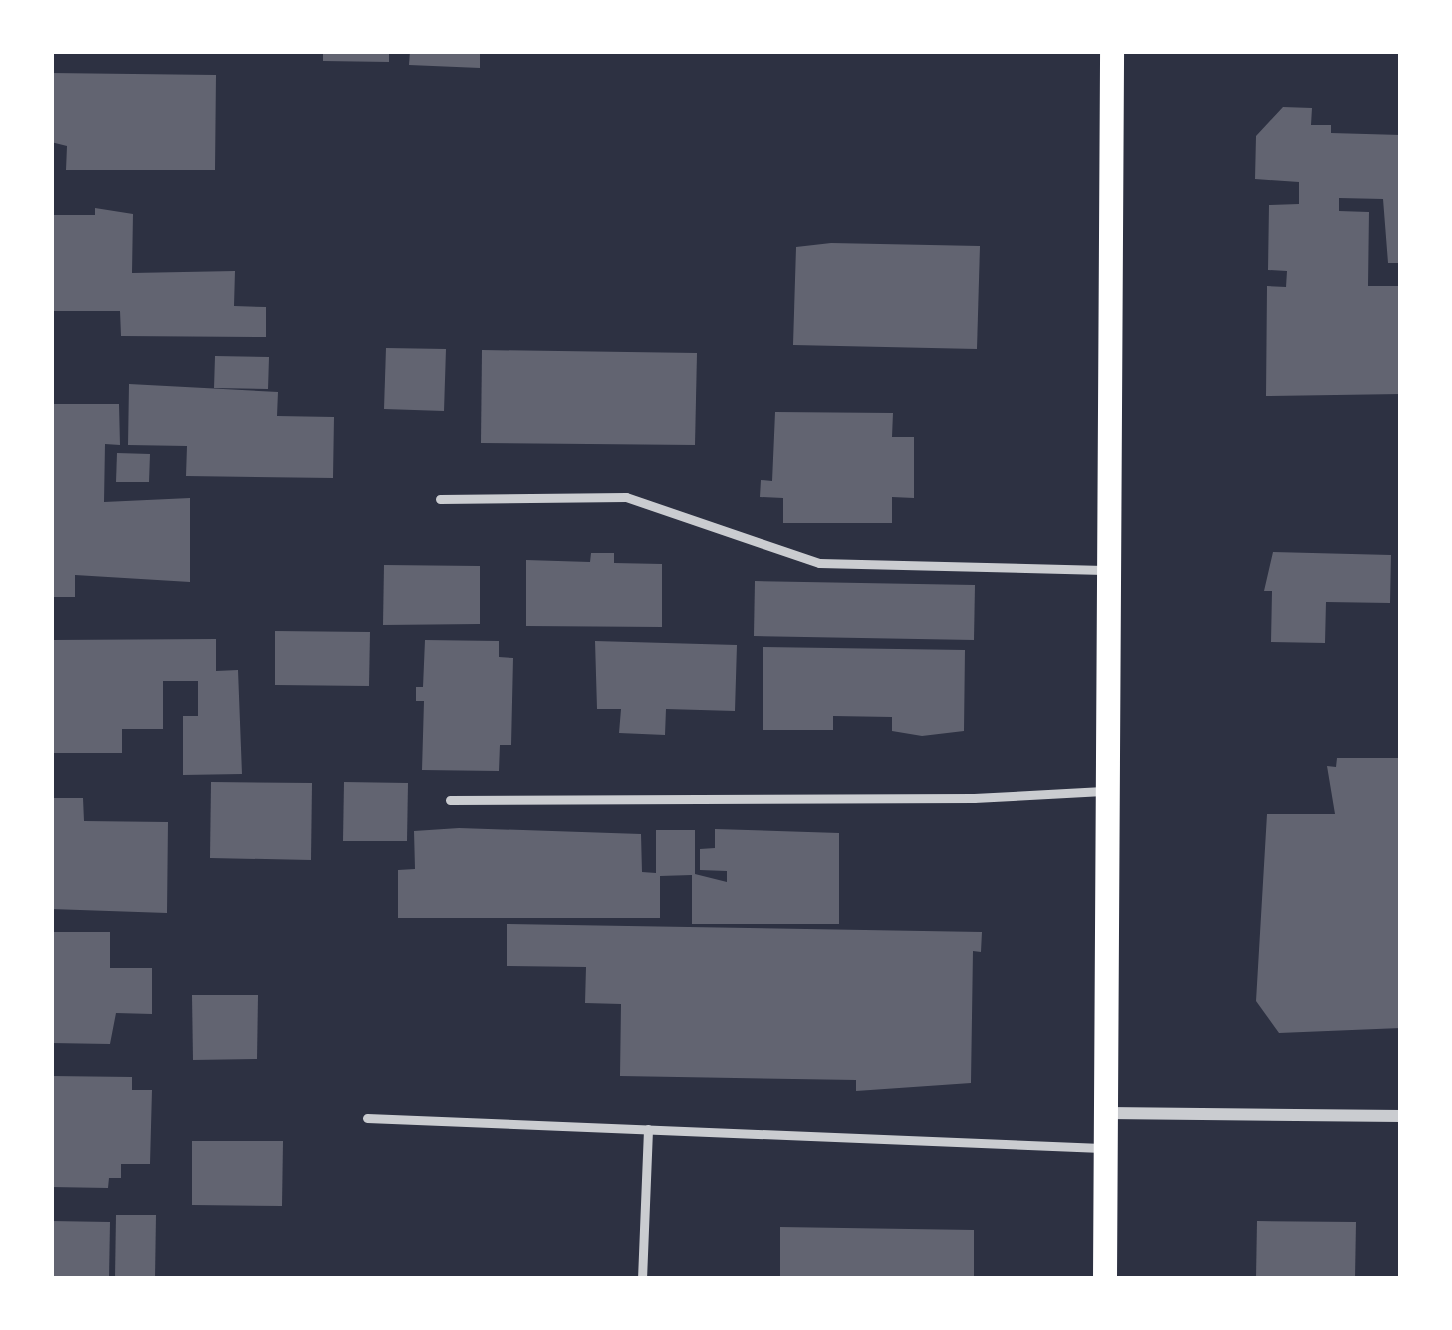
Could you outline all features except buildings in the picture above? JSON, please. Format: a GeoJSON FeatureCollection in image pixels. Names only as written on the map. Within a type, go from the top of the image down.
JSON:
{"type":"FeatureCollection","features":[{"type":"Feature","properties":{"kind":"main road"},"geometry":{"type":"LineString","coordinates":[[1105,1279],[1112,51]]}},
{"type":"Feature","properties":{"kind":"street"},"geometry":{"type":"LineString","coordinates":[[1107,1113],[1401,1116]]}},
{"type":"Feature","properties":{"kind":"lane"},"geometry":{"type":"LineString","coordinates":[[440,499],[626,497],[819,563],[1109,570]]}},
{"type":"Feature","properties":{"kind":"lane"},"geometry":{"type":"LineString","coordinates":[[450,800],[974,799],[1108,790]]}},
{"type":"Feature","properties":{"kind":"lane"},"geometry":{"type":"LineString","coordinates":[[367,1118],[1106,1148]]}},
{"type":"Feature","properties":{"kind":"lane"},"geometry":{"type":"LineString","coordinates":[[643,1279],[648,1130]]}}]}
